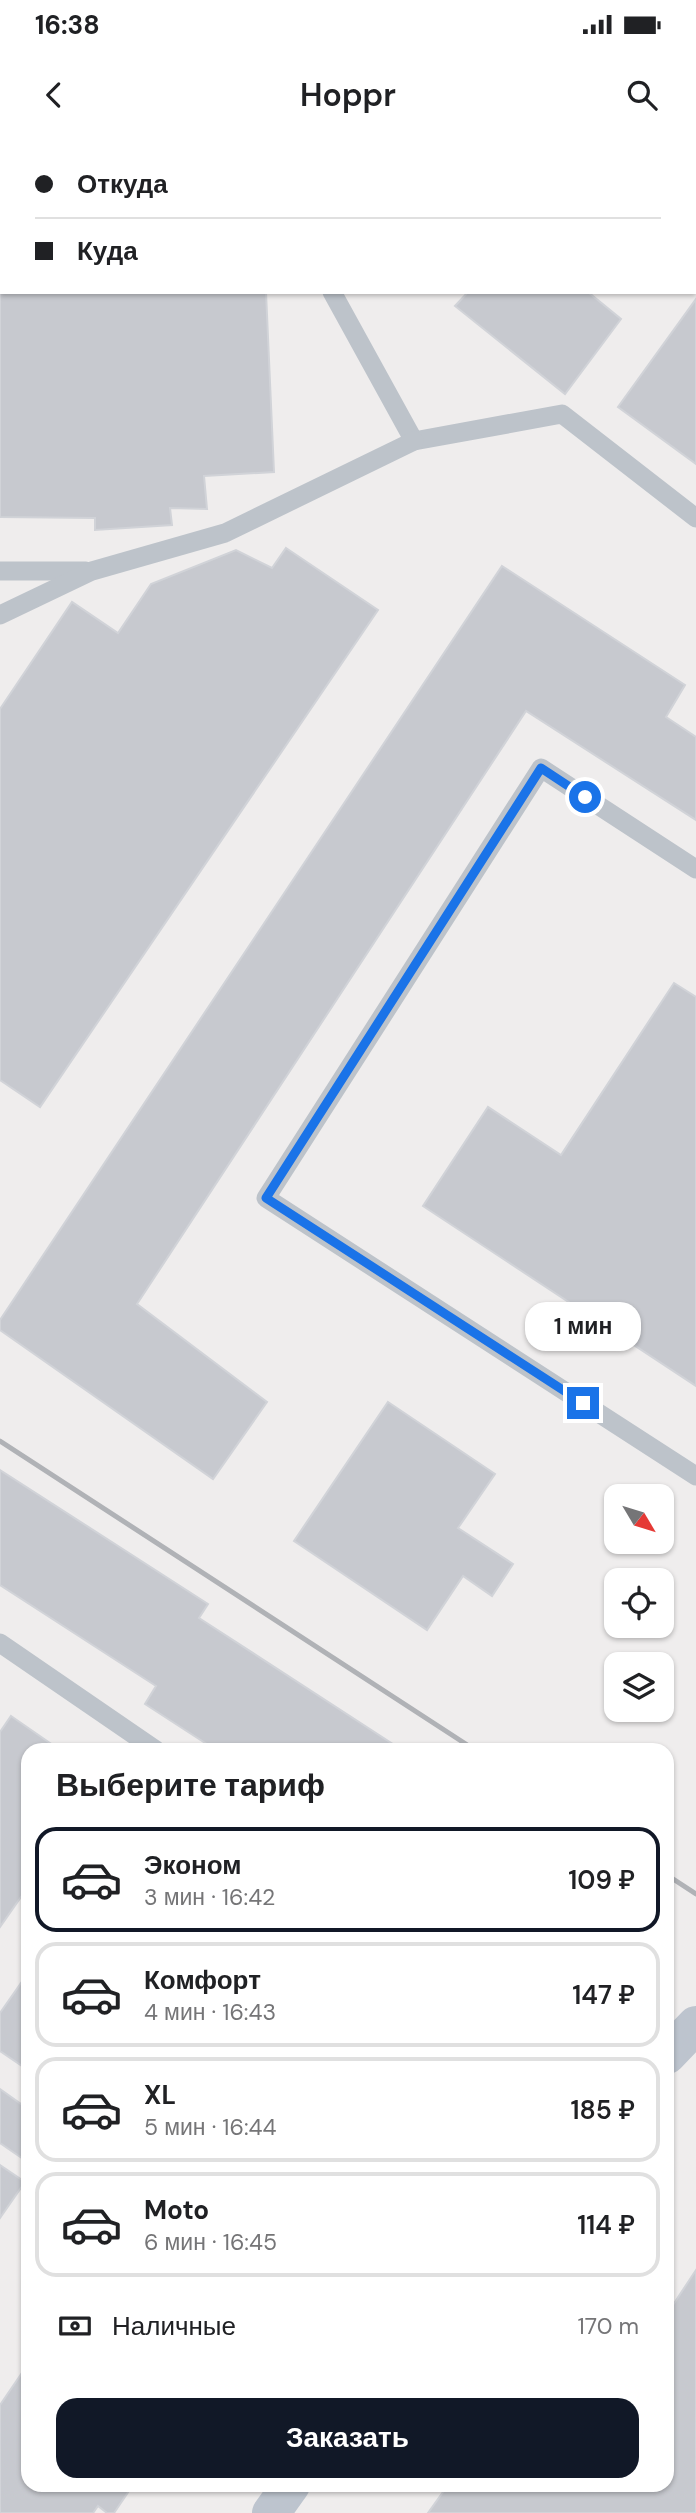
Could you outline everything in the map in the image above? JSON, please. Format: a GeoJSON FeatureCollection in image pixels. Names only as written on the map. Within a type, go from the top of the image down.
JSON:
{"type":"FeatureCollection","features":[{"type":"Feature","properties":{"kind":"street"},"geometry":{"type":"LineString","coordinates":[[674,2048],[696,2025]]}},
{"type":"Feature","properties":{"kind":"street"},"geometry":{"type":"LineString","coordinates":[[271,2513],[286,2492]]}},
{"type":"Feature","properties":{"kind":"lane"},"geometry":{"type":"LineString","coordinates":[[333,294],[414,441]]}},
{"type":"Feature","properties":{"kind":"lane"},"geometry":{"type":"LineString","coordinates":[[0,615],[92,572],[225,533],[414,441],[562,414],[696,517]]}},
{"type":"Feature","properties":{"kind":"lane"},"geometry":{"type":"LineString","coordinates":[[0,571],[92,572]]}},
{"type":"Feature","properties":{"kind":"lane"},"geometry":{"type":"LineString","coordinates":[[696,869],[541,768],[266,1198],[696,1476]]}},
{"type":"Feature","properties":{"kind":"lane"},"geometry":{"type":"LineString","coordinates":[[0,1643],[146,1743]]}},
{"type":"Feature","properties":{"kind":"building"},"geometry":{"type":"Polygon","coordinates":[[[0,294],[266,294],[274,472],[204,476],[207,509],[170,508],[172,525],[95,530],[95,518],[0,517],[0,294]]]}},
{"type":"Feature","properties":{"kind":"building"},"geometry":{"type":"Polygon","coordinates":[[[466,294],[590,294],[621,319],[565,394],[455,306],[466,294]]]}},
{"type":"Feature","properties":{"kind":"building"},"geometry":{"type":"Polygon","coordinates":[[[696,299],[696,464],[618,407],[696,299]]]}},
{"type":"Feature","properties":{"kind":"building"},"geometry":{"type":"Polygon","coordinates":[[[286,548],[378,610],[40,1107],[0,1080],[0,709],[72,602],[118,633],[151,584],[236,550],[272,568],[286,548]]]}},
{"type":"Feature","properties":{"kind":"building"},"geometry":{"type":"Polygon","coordinates":[[[502,566],[685,685],[666,717],[696,737],[696,820],[526,711],[137,1304],[267,1402],[213,1479],[0,1330],[0,1320],[502,566]]]}},
{"type":"Feature","properties":{"kind":"building"},"geometry":{"type":"Polygon","coordinates":[[[674,983],[696,997],[696,1386],[423,1206],[488,1107],[561,1155],[674,983]]]}},
{"type":"Feature","properties":{"kind":"building"},"geometry":{"type":"Polygon","coordinates":[[[388,1402],[495,1474],[458,1528],[513,1564],[492,1596],[463,1576],[427,1630],[294,1541],[388,1402]]]}},
{"type":"Feature","properties":{"kind":"building"},"geometry":{"type":"Polygon","coordinates":[[[0,1470],[208,1604],[199,1618],[391,1743],[205,1743],[145,1704],[156,1686],[0,1585],[0,1470]]]}},
{"type":"Feature","properties":{"kind":"building"},"geometry":{"type":"Polygon","coordinates":[[[11,1716],[50,1743],[21,1743],[21,1897],[0,1927],[0,1732],[11,1716]]]}},
{"type":"Feature","properties":{"kind":"building"},"geometry":{"type":"Polygon","coordinates":[[[21,1983],[21,2065],[0,2051],[0,2013],[21,1983]]]}},
{"type":"Feature","properties":{"kind":"building"},"geometry":{"type":"Polygon","coordinates":[[[0,2089],[21,2104],[21,2158],[0,2143],[0,2089]]]}},
{"type":"Feature","properties":{"kind":"building"},"geometry":{"type":"Polygon","coordinates":[[[0,2165],[21,2179],[21,2188],[0,2218],[0,2165]]]}},
{"type":"Feature","properties":{"kind":"building"},"geometry":{"type":"Polygon","coordinates":[[[696,2270],[696,2513],[428,2513],[443,2492],[674,2492],[674,2303],[696,2270]]]}},
{"type":"Feature","properties":{"kind":"building"},"geometry":{"type":"Polygon","coordinates":[[[21,2374],[21,2492],[128,2492],[114,2513],[107,2513],[98,2506],[93,2513],[0,2513],[0,2405],[21,2374]]]}},
{"type":"Feature","properties":{"kind":"railway"},"geometry":{"type":"LineString","coordinates":[[0,1441],[464,1743]]}},
{"type":"Feature","properties":{"kind":"railway"},"geometry":{"type":"LineString","coordinates":[[674,1880],[696,1894]]}},
{"type":"Feature","properties":{"kind":"route"},"geometry":{"type":"LineString","coordinates":[[583,1403],[266,1198],[541,768],[585,797]]}}]}
